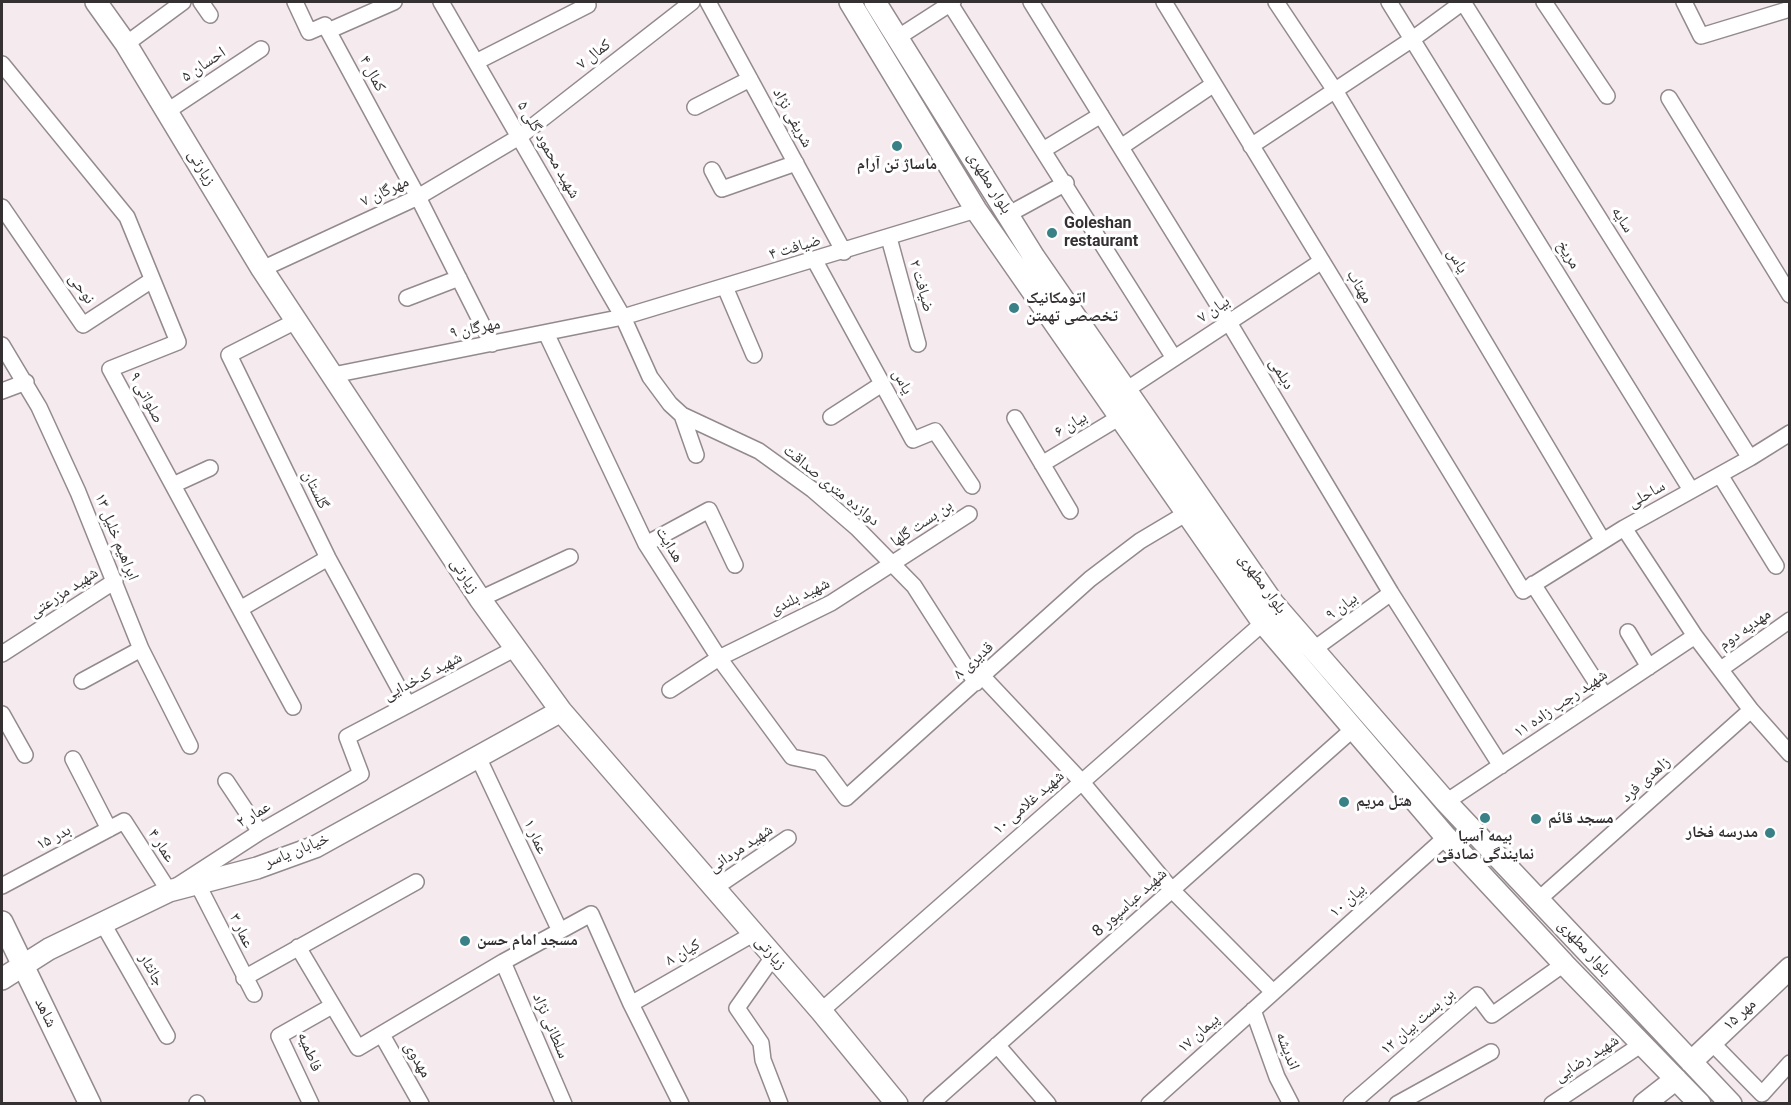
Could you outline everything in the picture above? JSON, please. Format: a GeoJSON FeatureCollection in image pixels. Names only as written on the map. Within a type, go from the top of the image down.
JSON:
{"type":"FeatureCollection","features":[{"type":"Feature","properties":{"kind":"main road","name":"زیارتی"},"geometry":{"type":"LineString","coordinates":[[96,2],[126,44],[296,321],[480,599],[561,711],[821,1011],[897,1104]]}},
{"type":"Feature","properties":{"kind":"main road","name":"بلوار مطهری"},"geometry":{"type":"LineString","coordinates":[[850,2],[976,210],[1126,390],[1273,603],[1446,802],[1731,1104]]}},
{"type":"Feature","properties":{"kind":"main road","name":"بلوار مطهری"},"geometry":{"type":"LineString","coordinates":[[874,2],[1009,214],[1042,287],[1120,417],[1263,623],[1352,730],[1446,837],[1564,964],[1700,1104]]}},
{"type":"Feature","properties":{"kind":"main road","name":"خیابان یاسر"},"geometry":{"type":"LineString","coordinates":[[2,979],[102,922],[169,891],[257,868],[315,847],[561,711]]}},
{"type":"Feature","properties":{"kind":"main road","name":"شاهد"},"geometry":{"type":"LineString","coordinates":[[2,922],[90,1104]]}},
{"type":"Feature","properties":{"kind":"main road","name":"مهر ۱۵"},"geometry":{"type":"LineString","coordinates":[[1691,1062],[1790,968]]}},
{"type":"Feature","properties":{"kind":"main road"},"geometry":{"type":"LineString","coordinates":[[1644,1104],[1676,1079]]}},
{"type":"Feature","properties":{"kind":"street"},"geometry":{"type":"LineString","coordinates":[[126,44],[183,2]]}},
{"type":"Feature","properties":{"kind":"street"},"geometry":{"type":"LineString","coordinates":[[201,2],[210,15]]}},
{"type":"Feature","properties":{"kind":"street"},"geometry":{"type":"LineString","coordinates":[[295,2],[309,32],[325,25],[328,31],[394,2]]}},
{"type":"Feature","properties":{"kind":"street","name":"شهید محمود گلی ۵"},"geometry":{"type":"LineString","coordinates":[[441,2],[623,317]]}},
{"type":"Feature","properties":{"kind":"street","name":"کمال ۷"},"geometry":{"type":"LineString","coordinates":[[519,137],[692,2]]}},
{"type":"Feature","properties":{"kind":"street","name":"شریفی نژاد"},"geometry":{"type":"LineString","coordinates":[[708,2],[844,252]]}},
{"type":"Feature","properties":{"kind":"street"},"geometry":{"type":"LineString","coordinates":[[897,38],[951,2],[1174,358]]}},
{"type":"Feature","properties":{"kind":"street","name":"دیلمی"},"geometry":{"type":"LineString","coordinates":[[1031,2],[1228,321],[1391,593],[1501,766]]}},
{"type":"Feature","properties":{"kind":"street","name":"مهتاب"},"geometry":{"type":"LineString","coordinates":[[1164,2],[1322,261],[1528,587],[1605,696]]}},
{"type":"Feature","properties":{"kind":"street","name":"یاس"},"geometry":{"type":"LineString","coordinates":[[1276,2],[1336,92],[1603,541]]}},
{"type":"Feature","properties":{"kind":"street","name":"مریخ"},"geometry":{"type":"LineString","coordinates":[[1389,2],[1414,38],[1691,490]]}},
{"type":"Feature","properties":{"kind":"street"},"geometry":{"type":"LineString","coordinates":[[1251,146],[1336,92],[1463,2]]}},
{"type":"Feature","properties":{"kind":"street","name":"سایه"},"geometry":{"type":"LineString","coordinates":[[1463,2],[1750,458]]}},
{"type":"Feature","properties":{"kind":"street"},"geometry":{"type":"LineString","coordinates":[[1544,2],[1607,96]]}},
{"type":"Feature","properties":{"kind":"street"},"geometry":{"type":"LineString","coordinates":[[1684,2],[1701,36],[1790,9]]}},
{"type":"Feature","properties":{"kind":"street"},"geometry":{"type":"LineString","coordinates":[[476,62],[565,8],[588,5]]}},
{"type":"Feature","properties":{"kind":"street","name":"کمال ۴"},"geometry":{"type":"LineString","coordinates":[[328,31],[418,197],[492,344]]}},
{"type":"Feature","properties":{"kind":"street","name":"احسان ۵"},"geometry":{"type":"LineString","coordinates":[[166,112],[261,49]]}},
{"type":"Feature","properties":{"kind":"street","name":"صلواتی ۹"},"geometry":{"type":"LineString","coordinates":[[2,64],[127,217],[178,342],[110,369],[292,707]]}},
{"type":"Feature","properties":{"kind":"street"},"geometry":{"type":"LineString","coordinates":[[695,107],[750,79]]}},
{"type":"Feature","properties":{"kind":"street"},"geometry":{"type":"LineString","coordinates":[[1121,147],[1214,84]]}},
{"type":"Feature","properties":{"kind":"street"},"geometry":{"type":"LineString","coordinates":[[1669,98],[1790,295]]}},
{"type":"Feature","properties":{"kind":"street"},"geometry":{"type":"LineString","coordinates":[[1043,150],[1101,115]]}},
{"type":"Feature","properties":{"kind":"street","name":"مهرگان ۷"},"geometry":{"type":"LineString","coordinates":[[262,269],[418,197],[519,137]]}},
{"type":"Feature","properties":{"kind":"street"},"geometry":{"type":"LineString","coordinates":[[712,170],[722,189],[796,163]]}},
{"type":"Feature","properties":{"kind":"street"},"geometry":{"type":"LineString","coordinates":[[1009,214],[1066,183]]}},
{"type":"Feature","properties":{"kind":"street","name":"نوحی"},"geometry":{"type":"LineString","coordinates":[[2,207],[83,325],[152,280]]}},
{"type":"Feature","properties":{"kind":"street","name":"ضیافت ۴"},"geometry":{"type":"LineString","coordinates":[[623,317],[815,261],[976,210]]}},
{"type":"Feature","properties":{"kind":"street","name":"ضیافت ۲"},"geometry":{"type":"LineString","coordinates":[[889,238],[918,344]]}},
{"type":"Feature","properties":{"kind":"street","name":"یاس"},"geometry":{"type":"LineString","coordinates":[[815,261],[913,440],[935,431],[972,486]]}},
{"type":"Feature","properties":{"kind":"street","name":"بیان ۷"},"geometry":{"type":"LineString","coordinates":[[1126,390],[1322,261]]}},
{"type":"Feature","properties":{"kind":"street"},"geometry":{"type":"LineString","coordinates":[[407,298],[459,278]]}},
{"type":"Feature","properties":{"kind":"street"},"geometry":{"type":"LineString","coordinates":[[725,287],[754,355]]}},
{"type":"Feature","properties":{"kind":"street","name":"مهرگان ۹"},"geometry":{"type":"LineString","coordinates":[[333,375],[623,317]]}},
{"type":"Feature","properties":{"kind":"street","name":"دوازده متری صداقت"},"geometry":{"type":"LineString","coordinates":[[623,317],[650,377],[682,416],[759,451],[813,490],[894,564],[914,586],[979,680],[1081,782],[1172,890],[1273,992]]}},
{"type":"Feature","properties":{"kind":"street","name":"گلستان"},"geometry":{"type":"LineString","coordinates":[[296,321],[229,355],[328,558],[408,705]]}},
{"type":"Feature","properties":{"kind":"street","name":"هدایت"},"geometry":{"type":"LineString","coordinates":[[546,333],[646,544],[719,658],[792,757]]}},
{"type":"Feature","properties":{"kind":"street","name":"ابراهیم خلیل ۱۳"},"geometry":{"type":"LineString","coordinates":[[2,345],[26,382],[78,492],[141,649],[190,746]]}},
{"type":"Feature","properties":{"kind":"street"},"geometry":{"type":"LineString","coordinates":[[2,391],[26,382]]}},
{"type":"Feature","properties":{"kind":"street"},"geometry":{"type":"LineString","coordinates":[[831,417],[882,384]]}},
{"type":"Feature","properties":{"kind":"street"},"geometry":{"type":"LineString","coordinates":[[682,416],[696,455]]}},
{"type":"Feature","properties":{"kind":"street","name":"بیان ۶"},"geometry":{"type":"LineString","coordinates":[[1042,464],[1120,417]]}},
{"type":"Feature","properties":{"kind":"street"},"geometry":{"type":"LineString","coordinates":[[1015,418],[1070,512]]}},
{"type":"Feature","properties":{"kind":"street","name":"ساحلی"},"geometry":{"type":"LineString","coordinates":[[1528,587],[1624,528],[1750,458],[1790,433]]}},
{"type":"Feature","properties":{"kind":"street"},"geometry":{"type":"LineString","coordinates":[[173,485],[210,468]]}},
{"type":"Feature","properties":{"kind":"street"},"geometry":{"type":"LineString","coordinates":[[1720,475],[1776,566]]}},
{"type":"Feature","properties":{"kind":"street"},"geometry":{"type":"LineString","coordinates":[[646,544],[709,510],[735,565]]}},
{"type":"Feature","properties":{"kind":"street","name":"قدیری ۸"},"geometry":{"type":"LineString","coordinates":[[792,757],[820,763],[846,798],[1090,579],[1140,541],[1187,513]]}},
{"type":"Feature","properties":{"kind":"street","name":"بن بست گلها"},"geometry":{"type":"LineString","coordinates":[[894,564],[969,514]]}},
{"type":"Feature","properties":{"kind":"street"},"geometry":{"type":"LineString","coordinates":[[1624,528],[1695,636],[1751,710],[1790,754]]}},
{"type":"Feature","properties":{"kind":"street"},"geometry":{"type":"LineString","coordinates":[[480,599],[570,556]]}},
{"type":"Feature","properties":{"kind":"street"},"geometry":{"type":"LineString","coordinates":[[240,609],[328,558]]}},
{"type":"Feature","properties":{"kind":"street","name":"شهید بلندی"},"geometry":{"type":"LineString","coordinates":[[670,690],[719,658],[831,603],[894,564]]}},
{"type":"Feature","properties":{"kind":"street","name":"شهید مزرعتی"},"geometry":{"type":"LineString","coordinates":[[4,646],[115,581]]}},
{"type":"Feature","properties":{"kind":"street","name":"بیان ۹"},"geometry":{"type":"LineString","coordinates":[[1314,649],[1391,593]]}},
{"type":"Feature","properties":{"kind":"street","name":"مهدیه دوم"},"geometry":{"type":"LineString","coordinates":[[1721,669],[1790,620]]}},
{"type":"Feature","properties":{"kind":"street","name":"شهید غلامی ۱۰"},"geometry":{"type":"LineString","coordinates":[[821,1011],[1263,623]]}},
{"type":"Feature","properties":{"kind":"street"},"geometry":{"type":"LineString","coordinates":[[1628,632],[1649,667]]}},
{"type":"Feature","properties":{"kind":"street","name":"شهید رجب زاده ۱۱"},"geometry":{"type":"LineString","coordinates":[[1446,802],[1695,636]]}},
{"type":"Feature","properties":{"kind":"street","name":"شهید کدخدایی"},"geometry":{"type":"LineString","coordinates":[[361,774],[347,737],[516,648]]}},
{"type":"Feature","properties":{"kind":"street"},"geometry":{"type":"LineString","coordinates":[[82,681],[141,649]]}},
{"type":"Feature","properties":{"kind":"street","name":"زاهدی فرد"},"geometry":{"type":"LineString","coordinates":[[1538,900],[1751,710]]}},
{"type":"Feature","properties":{"kind":"street"},"geometry":{"type":"LineString","coordinates":[[2,714],[25,755]]}},
{"type":"Feature","properties":{"kind":"street","name":"شهید عباسپور 8"},"geometry":{"type":"LineString","coordinates":[[931,1104],[1352,730]]}},
{"type":"Feature","properties":{"kind":"street","name":"عمار ۱"},"geometry":{"type":"LineString","coordinates":[[478,757],[560,931]]}},
{"type":"Feature","properties":{"kind":"street"},"geometry":{"type":"LineString","coordinates":[[73,759],[110,829]]}},
{"type":"Feature","properties":{"kind":"street","name":"عمار ۲"},"geometry":{"type":"LineString","coordinates":[[169,891],[260,832],[361,774]]}},
{"type":"Feature","properties":{"kind":"street"},"geometry":{"type":"LineString","coordinates":[[226,781],[260,832]]}},
{"type":"Feature","properties":{"kind":"street","name":"بدر ۱۵"},"geometry":{"type":"LineString","coordinates":[[2,886],[124,821]]}},
{"type":"Feature","properties":{"kind":"street","name":"عمار ۴"},"geometry":{"type":"LineString","coordinates":[[124,821],[169,891]]}},
{"type":"Feature","properties":{"kind":"street","name":"بیان ۱۰"},"geometry":{"type":"LineString","coordinates":[[1273,992],[1446,837]]}},
{"type":"Feature","properties":{"kind":"street","name":"شهید مردانی"},"geometry":{"type":"LineString","coordinates":[[713,889],[788,838]]}},
{"type":"Feature","properties":{"kind":"street"},"geometry":{"type":"LineString","coordinates":[[244,978],[416,882]]}},
{"type":"Feature","properties":{"kind":"street","name":"عمار ۳"},"geometry":{"type":"LineString","coordinates":[[197,883],[254,994]]}},
{"type":"Feature","properties":{"kind":"street"},"geometry":{"type":"LineString","coordinates":[[298,947],[358,1048],[502,962],[591,915],[631,1004],[681,1104]]}},
{"type":"Feature","properties":{"kind":"street","name":"جانثار"},"geometry":{"type":"LineString","coordinates":[[102,922],[167,1036]]}},
{"type":"Feature","properties":{"kind":"street","name":"کیان ۸"},"geometry":{"type":"LineString","coordinates":[[631,1004],[753,934]]}},
{"type":"Feature","properties":{"kind":"street"},"geometry":{"type":"LineString","coordinates":[[773,957],[737,1008],[761,1043],[763,1060],[780,1104]]}},
{"type":"Feature","properties":{"kind":"street","name":"سلطانی نژاد"},"geometry":{"type":"LineString","coordinates":[[502,962],[564,1104]]}},
{"type":"Feature","properties":{"kind":"street","name":"بن بست بیان ۱۲"},"geometry":{"type":"LineString","coordinates":[[1351,1104],[1477,995],[1492,1015],[1564,964]]}},
{"type":"Feature","properties":{"kind":"street","name":"پیمان ۱۷"},"geometry":{"type":"LineString","coordinates":[[1149,1104],[1273,992]]}},
{"type":"Feature","properties":{"kind":"street","name":"فاطمیه"},"geometry":{"type":"LineString","coordinates":[[311,1104],[279,1036],[332,1006]]}},
{"type":"Feature","properties":{"kind":"street","name":"اندیشه"},"geometry":{"type":"LineString","coordinates":[[1253,1011],[1277,1077],[1291,1104]]}},
{"type":"Feature","properties":{"kind":"street","name":"مهدوی"},"geometry":{"type":"LineString","coordinates":[[382,1035],[422,1104]]}},
{"type":"Feature","properties":{"kind":"street"},"geometry":{"type":"LineString","coordinates":[[1711,1042],[1762,1094],[1790,1063]]}},
{"type":"Feature","properties":{"kind":"street","name":"شهید رضایی"},"geometry":{"type":"LineString","coordinates":[[1552,1104],[1642,1044]]}},
{"type":"Feature","properties":{"kind":"street"},"geometry":{"type":"LineString","coordinates":[[997,1045],[1048,1104]]}},
{"type":"Feature","properties":{"kind":"street"},"geometry":{"type":"LineString","coordinates":[[1397,1104],[1491,1052]]}},
{"type":"Feature","properties":{"kind":"place","name":"ماساژ تن آرام"},"geometry":{"type":"Point","coordinates":[897,146]}},
{"type":"Feature","properties":{"kind":"place","name":"Goleshan restaurant"},"geometry":{"type":"Point","coordinates":[1052,233]}},
{"type":"Feature","properties":{"kind":"place","name":"اتومکانیک تخصصی تهمتن"},"geometry":{"type":"Point","coordinates":[1014,308]}},
{"type":"Feature","properties":{"kind":"place","name":"هتل مریم"},"geometry":{"type":"Point","coordinates":[1344,802]}},
{"type":"Feature","properties":{"kind":"place","name":"بیمه آسیا نمایندگی صادقی"},"geometry":{"type":"Point","coordinates":[1485,818]}},
{"type":"Feature","properties":{"kind":"place","name":"مسجد قائم"},"geometry":{"type":"Point","coordinates":[1536,819]}},
{"type":"Feature","properties":{"kind":"place","name":"مدرسه فخار"},"geometry":{"type":"Point","coordinates":[1770,833]}},
{"type":"Feature","properties":{"kind":"place","name":"مسجد امام حسن"},"geometry":{"type":"Point","coordinates":[465,941]}}]}
